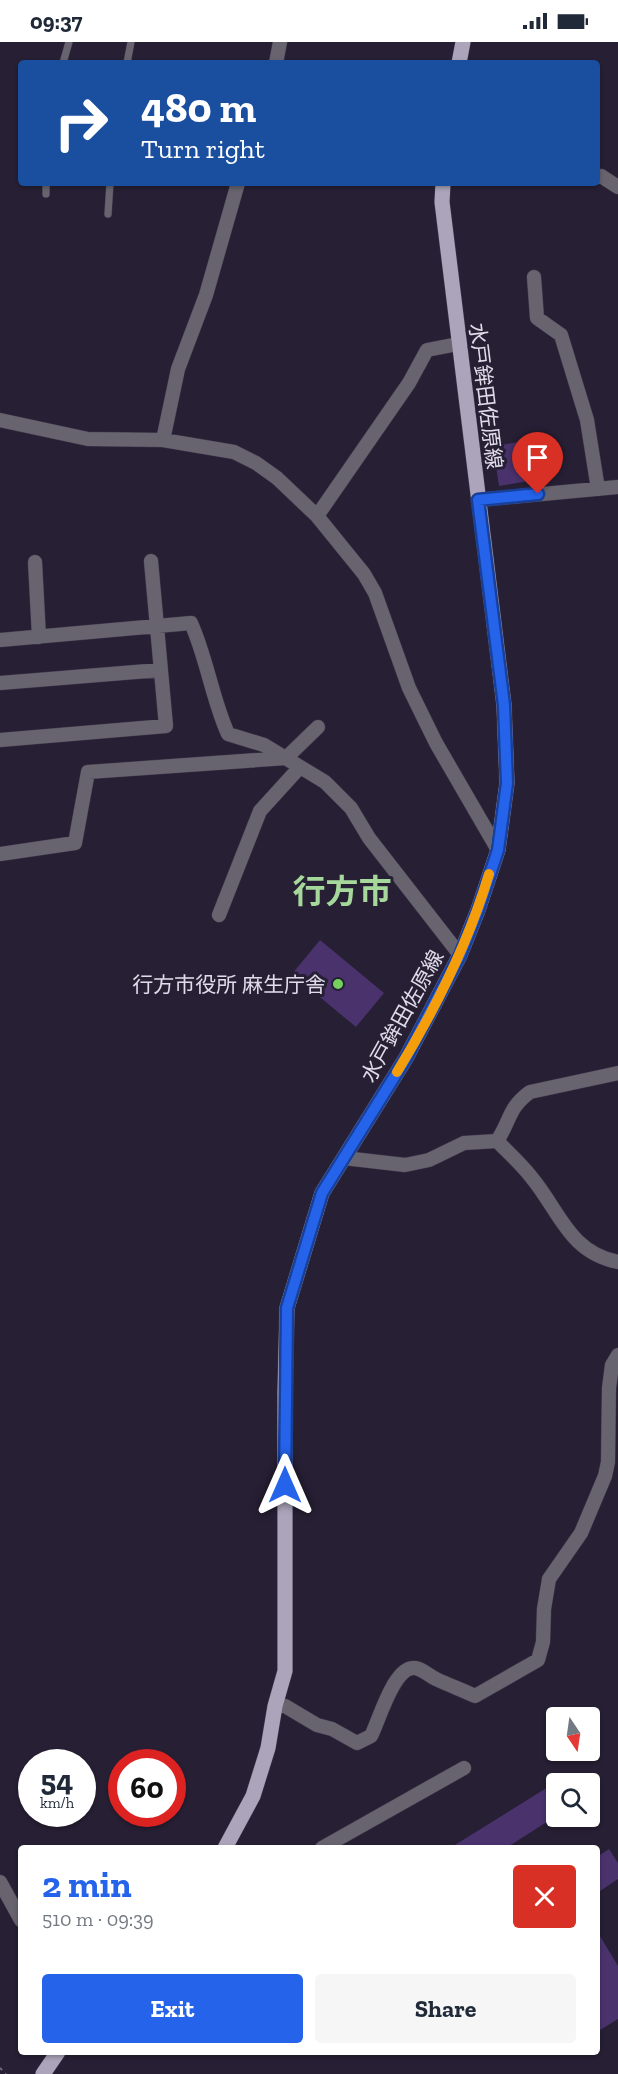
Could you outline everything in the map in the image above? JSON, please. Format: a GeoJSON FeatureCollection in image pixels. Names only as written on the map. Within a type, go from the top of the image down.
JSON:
{"type":"FeatureCollection","features":[{"type":"Feature","properties":{"kind":"main road"},"geometry":{"type":"LineString","coordinates":[[460,60],[463,42]]}},
{"type":"Feature","properties":{"kind":"main road","name":"水戸鉾田佐原線"},"geometry":{"type":"LineString","coordinates":[[227,1845],[253,1796],[268,1748],[275,1706],[285,1671],[287,1308],[322,1193],[406,1058],[460,955],[498,850],[507,783],[504,705],[458,344],[442,202],[443,186]]}},
{"type":"Feature","properties":{"kind":"main road"},"geometry":{"type":"LineString","coordinates":[[43,2074],[56,2055]]}},
{"type":"Feature","properties":{"kind":"street"},"geometry":{"type":"LineString","coordinates":[[277,60],[280,42]]}},
{"type":"Feature","properties":{"kind":"street"},"geometry":{"type":"LineString","coordinates":[[600,176],[618,187]]}},
{"type":"Feature","properties":{"kind":"street"},"geometry":{"type":"LineString","coordinates":[[163,440],[178,369],[206,295],[237,186]]}},
{"type":"Feature","properties":{"kind":"street"},"geometry":{"type":"LineString","coordinates":[[534,277],[537,318],[561,334],[587,420],[598,489]]}},
{"type":"Feature","properties":{"kind":"street"},"geometry":{"type":"LineString","coordinates":[[317,516],[409,383],[427,350],[458,344]]}},
{"type":"Feature","properties":{"kind":"street"},"geometry":{"type":"LineString","coordinates":[[0,420],[88,439],[163,440],[234,452],[256,463],[277,478],[317,516],[364,574],[375,593],[409,688],[436,743],[498,850]]}},
{"type":"Feature","properties":{"kind":"street"},"geometry":{"type":"LineString","coordinates":[[478,500],[618,486]]}},
{"type":"Feature","properties":{"kind":"street"},"geometry":{"type":"LineString","coordinates":[[0,740],[166,726],[151,561]]}},
{"type":"Feature","properties":{"kind":"street"},"geometry":{"type":"LineString","coordinates":[[35,562],[39,637]]}},
{"type":"Feature","properties":{"kind":"street"},"geometry":{"type":"LineString","coordinates":[[0,640],[191,623],[199,642],[219,714],[228,734],[264,745],[325,782],[351,808],[369,838],[460,955]]}},
{"type":"Feature","properties":{"kind":"street"},"geometry":{"type":"LineString","coordinates":[[0,683],[160,670]]}},
{"type":"Feature","properties":{"kind":"street"},"geometry":{"type":"LineString","coordinates":[[0,854],[75,843],[88,772],[286,758],[318,727]]}},
{"type":"Feature","properties":{"kind":"street"},"geometry":{"type":"LineString","coordinates":[[219,915],[260,811],[300,767]]}},
{"type":"Feature","properties":{"kind":"street"},"geometry":{"type":"LineString","coordinates":[[497,1141],[510,1111],[518,1100],[530,1092],[618,1073]]}},
{"type":"Feature","properties":{"kind":"street"},"geometry":{"type":"LineString","coordinates":[[344,1158],[405,1166],[429,1160],[464,1143],[497,1141],[533,1178],[567,1231],[590,1253],[618,1262]]}},
{"type":"Feature","properties":{"kind":"street"},"geometry":{"type":"LineString","coordinates":[[275,1706],[285,1706],[317,1725],[332,1729],[357,1743],[371,1736],[395,1681],[404,1671],[411,1668],[418,1669],[476,1696],[538,1660],[543,1642],[544,1609],[549,1579],[581,1533],[605,1476],[608,1462],[609,1388],[612,1365],[618,1355]]}},
{"type":"Feature","properties":{"kind":"street"},"geometry":{"type":"LineString","coordinates":[[328,1845],[464,1768]]}},
{"type":"Feature","properties":{"kind":"street"},"geometry":{"type":"LineString","coordinates":[[0,1882],[18,1915]]}},
{"type":"Feature","properties":{"kind":"lane"},"geometry":{"type":"LineString","coordinates":[[64,60],[69,42]]}},
{"type":"Feature","properties":{"kind":"lane"},"geometry":{"type":"LineString","coordinates":[[128,60],[132,42]]}},
{"type":"Feature","properties":{"kind":"lane"},"geometry":{"type":"LineString","coordinates":[[46,186],[46,194]]}},
{"type":"Feature","properties":{"kind":"lane"},"geometry":{"type":"LineString","coordinates":[[108,214],[110,186]]}},
{"type":"Feature","properties":{"kind":"path"},"geometry":{"type":"LineString","coordinates":[[0,2068],[6,2074]]}},
{"type":"Feature","properties":{"kind":"building"},"geometry":{"type":"Polygon","coordinates":[[[547,438],[553,477],[499,486],[493,446],[547,438]]]}},
{"type":"Feature","properties":{"kind":"building","name":"行方市役所 麻生庁舎"},"geometry":{"type":"Polygon","coordinates":[[[320,940],[384,993],[356,1027],[292,974],[320,940]]]}},
{"type":"Feature","properties":{"kind":"building"},"geometry":{"type":"Polygon","coordinates":[[[546,1788],[546,1822],[511,1845],[455,1845],[546,1788]]]}},
{"type":"Feature","properties":{"kind":"building"},"geometry":{"type":"Polygon","coordinates":[[[609,1849],[618,1863],[618,1879],[600,1891],[600,1855],[609,1849]]]}},
{"type":"Feature","properties":{"kind":"building"},"geometry":{"type":"Polygon","coordinates":[[[600,1936],[618,1966],[618,2019],[600,2030],[600,1936]]]}},
{"type":"Feature","properties":{"kind":"slow traffic"},"geometry":{"type":"LineString","coordinates":[[397,1072],[460,955],[489,874]]}},
{"type":"Feature","properties":{"kind":"place","name":"行方市役所 麻生庁舎"},"geometry":{"type":"Point","coordinates":[338,984]}},
{"type":"Feature","properties":{"kind":"district","name":"行方市"},"geometry":{"type":"Point","coordinates":[342,891]}},
{"type":"Feature","properties":{"kind":"route"},"geometry":{"type":"LineString","coordinates":[[285,1485],[287,1308],[322,1193],[406,1058],[460,955],[498,850],[507,783],[504,705],[478,500],[538,494]]}}]}
